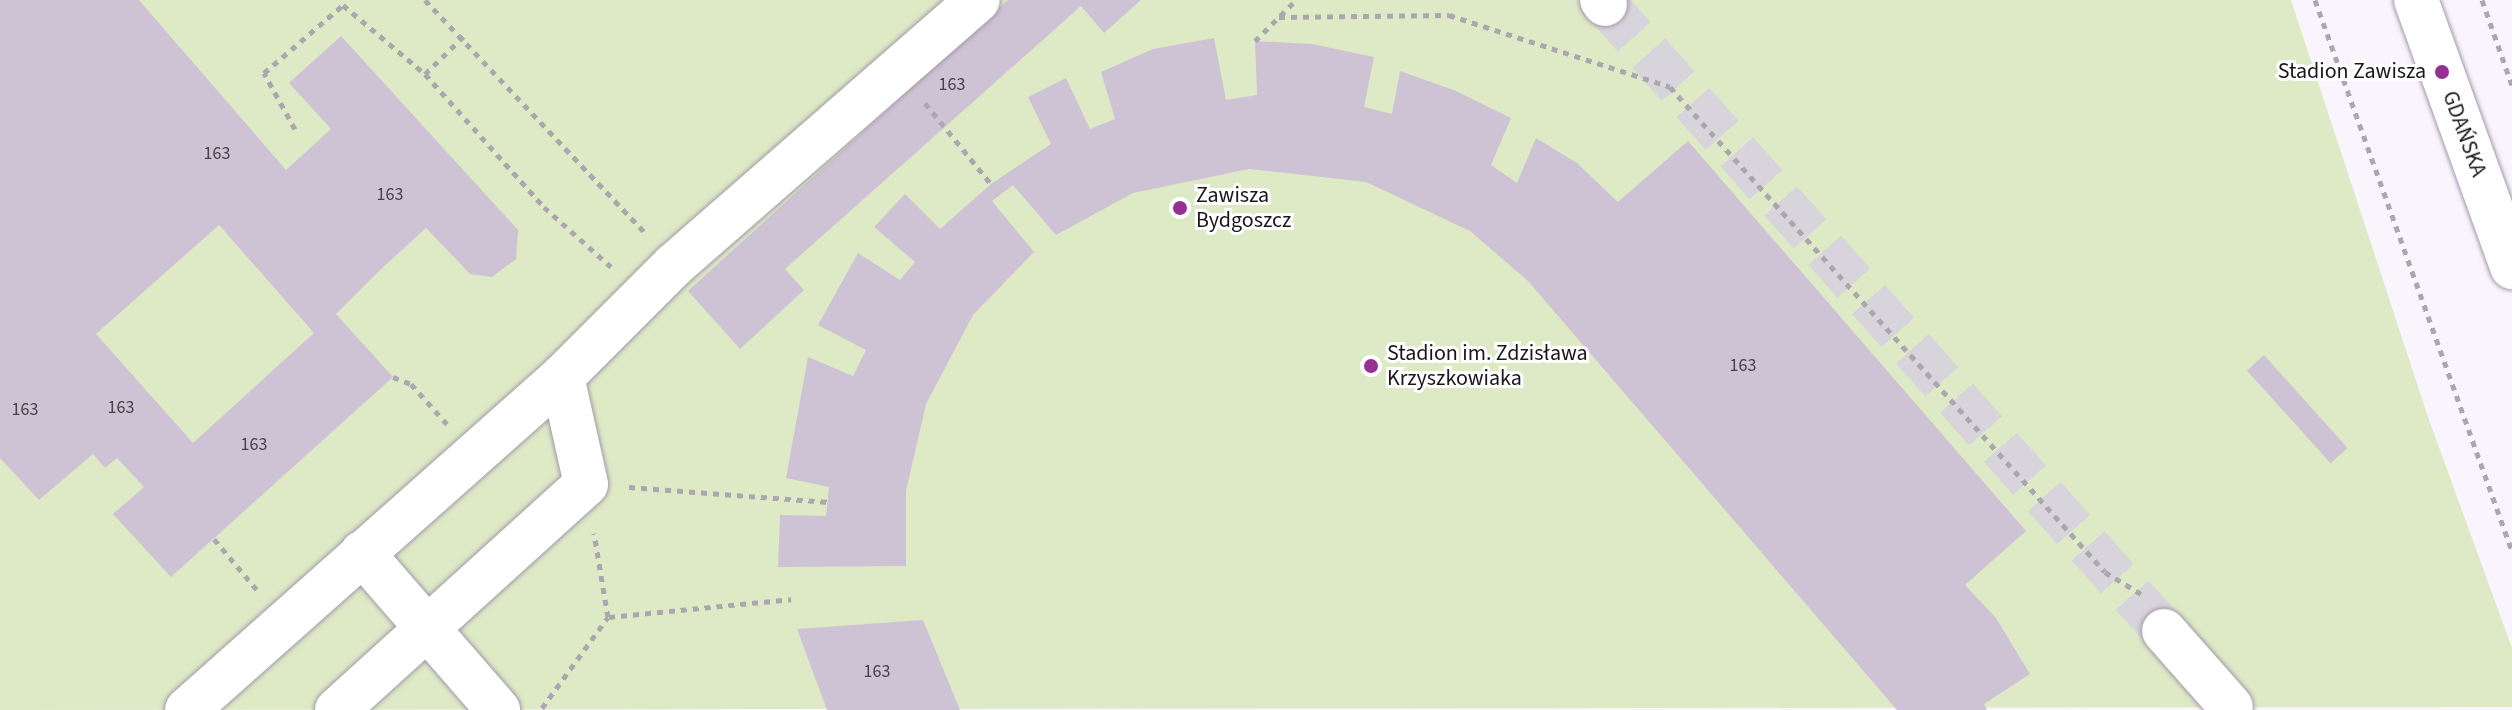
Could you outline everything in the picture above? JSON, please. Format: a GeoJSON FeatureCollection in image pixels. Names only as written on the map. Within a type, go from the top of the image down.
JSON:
{"type":"FeatureCollection","features":[{"type":"Feature","properties":{"kind":"main road"},"geometry":{"type":"LineString","coordinates":[[187,710],[562,377],[674,265],[978,0]]}},
{"type":"Feature","properties":{"kind":"main road","name":"GDAŃSKA"},"geometry":{"type":"LineString","coordinates":[[2416,0],[2512,267]]}},
{"type":"Feature","properties":{"kind":"main road"},"geometry":{"type":"LineString","coordinates":[[337,710],[586,484],[562,377]]}},
{"type":"Feature","properties":{"kind":"main road"},"geometry":{"type":"LineString","coordinates":[[362,553],[498,710]]}},
{"type":"Feature","properties":{"kind":"main road"},"geometry":{"type":"LineString","coordinates":[[2155,614],[2231,707]]}},
{"type":"Feature","properties":{"kind":"path"},"geometry":{"type":"LineString","coordinates":[[425,0],[464,36],[674,265]]}},
{"type":"Feature","properties":{"kind":"path"},"geometry":{"type":"LineString","coordinates":[[1255,41],[1296,0]]}},
{"type":"Feature","properties":{"kind":"path"},"geometry":{"type":"LineString","coordinates":[[2315,0],[2512,551]]}},
{"type":"Feature","properties":{"kind":"path"},"geometry":{"type":"LineString","coordinates":[[2482,0],[2512,85]]}},
{"type":"Feature","properties":{"kind":"path"},"geometry":{"type":"LineString","coordinates":[[295,129],[264,73],[343,5],[425,74],[544,207],[641,295]]}},
{"type":"Feature","properties":{"kind":"path"},"geometry":{"type":"LineString","coordinates":[[1279,17],[1449,15],[1670,87],[2105,572],[2155,614]]}},
{"type":"Feature","properties":{"kind":"path"},"geometry":{"type":"LineString","coordinates":[[425,74],[464,36]]}},
{"type":"Feature","properties":{"kind":"path"},"geometry":{"type":"LineString","coordinates":[[899,72],[991,184]]}},
{"type":"Feature","properties":{"kind":"path"},"geometry":{"type":"LineString","coordinates":[[393,377],[411,384],[474,454]]}},
{"type":"Feature","properties":{"kind":"path"},"geometry":{"type":"LineString","coordinates":[[540,710],[608,617],[586,484],[828,502]]}},
{"type":"Feature","properties":{"kind":"path"},"geometry":{"type":"LineString","coordinates":[[214,539],[284,623]]}},
{"type":"Feature","properties":{"kind":"path"},"geometry":{"type":"LineString","coordinates":[[608,617],[791,599]]}},
{"type":"Feature","properties":{"kind":"green space","name":"Zawisza Bydgoszcz"},"geometry":{"type":"Polygon","coordinates":[[[0,0],[2291,0],[2428,417],[2512,648],[2512,707],[0,710],[0,0]]]}},
{"type":"Feature","properties":{"kind":"building"},"geometry":{"type":"Polygon","coordinates":[[[0,0],[139,0],[286,170],[331,129],[289,83],[341,36],[518,230],[516,259],[492,277],[470,274],[426,228],[336,314],[393,377],[171,577],[113,514],[144,487],[117,458],[105,468],[93,454],[39,500],[0,458],[0,0]],[[219,225],[96,334],[193,443],[314,333],[219,225]]]}},
{"type":"Feature","properties":{"kind":"building"},"geometry":{"type":"Polygon","coordinates":[[[1008,0],[1141,0],[1104,33],[1081,6],[785,269],[804,290],[740,349],[688,291],[1008,0]]]}},
{"type":"Feature","properties":{"kind":"building"},"geometry":{"type":"Polygon","coordinates":[[[1214,38],[1226,100],[1257,95],[1255,41],[1312,44],[1374,57],[1364,107],[1392,114],[1400,71],[1456,91],[1511,118],[1491,165],[1517,183],[1536,138],[1577,163],[1618,202],[1688,141],[2026,531],[1965,585],[1996,618],[2030,674],[1984,704],[1987,710],[1897,710],[1528,281],[1470,231],[1366,182],[1249,169],[1133,193],[1056,235],[1013,185],[992,201],[1034,252],[973,315],[926,404],[906,491],[906,566],[778,567],[780,515],[826,516],[829,487],[786,478],[808,357],[853,376],[866,350],[818,325],[858,253],[900,280],[915,262],[874,227],[905,194],[940,229],[991,184],[1051,144],[1028,97],[1066,78],[1090,129],[1115,119],[1101,72],[1153,49],[1214,38]]]}},
{"type":"Feature","properties":{"kind":"building"},"geometry":{"type":"Polygon","coordinates":[[[2264,355],[2348,448],[2331,463],[2247,370],[2264,355]]]}},
{"type":"Feature","properties":{"kind":"building"},"geometry":{"type":"Polygon","coordinates":[[[923,620],[960,710],[827,710],[797,629],[923,620]]]}},
{"type":"Feature","properties":{"kind":"tunnel"},"geometry":{"type":"LineString","coordinates":[[1605,4],[2164,631]]}},
{"type":"Feature","properties":{"kind":"place","name":"Stadion Zawisza"},"geometry":{"type":"Point","coordinates":[2442,72]}},
{"type":"Feature","properties":{"kind":"place","name":"Zawisza Bydgoszcz"},"geometry":{"type":"Point","coordinates":[1180,208]}},
{"type":"Feature","properties":{"kind":"place","name":"Stadion im. Zdzisława Krzyszkowiaka"},"geometry":{"type":"Point","coordinates":[1371,366]}}]}
